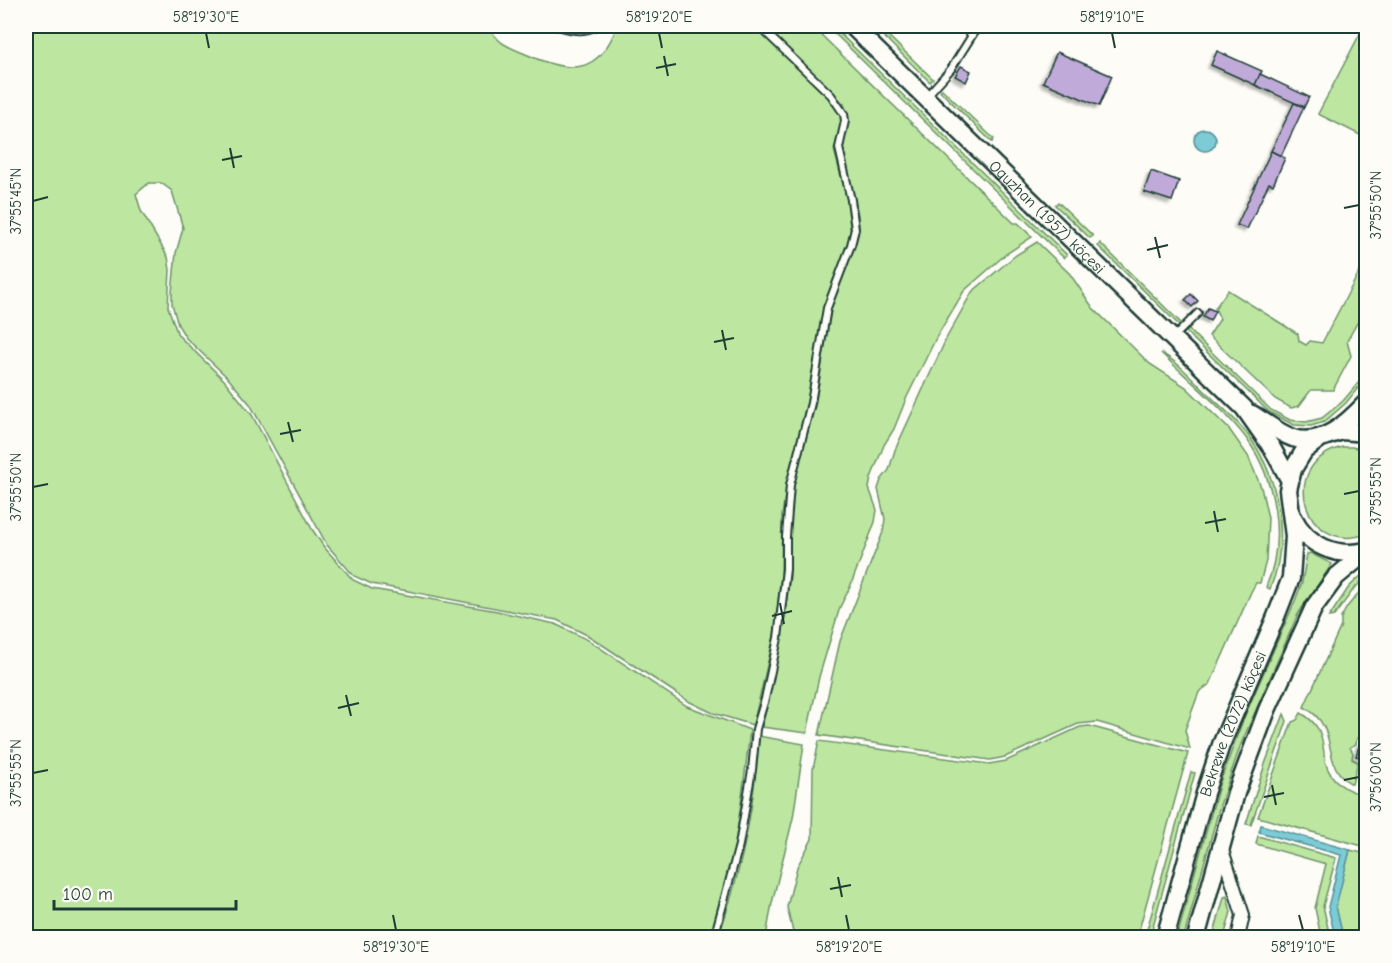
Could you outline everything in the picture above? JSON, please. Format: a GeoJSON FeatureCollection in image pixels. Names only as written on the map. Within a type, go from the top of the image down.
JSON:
{"type":"FeatureCollection","features":[{"type":"Feature","properties":{"kind":"main road","name":"Oguzhan (1957) köçesi"},"geometry":{"type":"LineString","coordinates":[[852,26],[1244,408],[1272,448],[1289,479]]}},
{"type":"Feature","properties":{"kind":"main road"},"geometry":{"type":"LineString","coordinates":[[1289,479],[1298,459],[1312,443],[1331,434],[1366,403]]}},
{"type":"Feature","properties":{"kind":"main road","name":"Oguzhan (1957) köçesi"},"geometry":{"type":"LineString","coordinates":[[1244,408],[1292,438],[1307,441],[1331,434]]}},
{"type":"Feature","properties":{"kind":"main road"},"geometry":{"type":"LineString","coordinates":[[1331,434],[1352,431],[1366,433]]}},
{"type":"Feature","properties":{"kind":"main road","name":"Bekrewe (2072) köçesi"},"geometry":{"type":"LineString","coordinates":[[1165,938],[1205,793],[1221,745],[1291,578],[1294,554],[1288,500],[1289,479]]}},
{"type":"Feature","properties":{"kind":"main road","name":"Bekrewe (2072) köçesi"},"geometry":{"type":"LineString","coordinates":[[1291,511],[1301,530],[1317,544],[1347,554],[1366,552]]}},
{"type":"Feature","properties":{"kind":"main road","name":"Bekrewe (2072) köçesi"},"geometry":{"type":"LineString","coordinates":[[1196,938],[1236,793],[1267,710],[1314,608],[1336,577],[1366,552]]}},
{"type":"Feature","properties":{"kind":"street"},"geometry":{"type":"LineString","coordinates":[[1221,847],[1243,915],[1238,938]]}},
{"type":"Feature","properties":{"kind":"lane"},"geometry":{"type":"LineString","coordinates":[[558,26],[578,30],[596,26]]}},
{"type":"Feature","properties":{"kind":"lane"},"geometry":{"type":"LineString","coordinates":[[714,938],[740,845],[756,729],[778,638],[786,569],[790,485],[811,403],[827,308],[855,229],[839,148],[845,121],[844,114],[831,95],[759,26]]}},
{"type":"Feature","properties":{"kind":"lane"},"geometry":{"type":"LineString","coordinates":[[960,26],[972,35]]}},
{"type":"Feature","properties":{"kind":"lane"},"geometry":{"type":"LineString","coordinates":[[925,98],[951,69],[978,26]]}},
{"type":"Feature","properties":{"kind":"lane"},"geometry":{"type":"LineString","coordinates":[[1172,339],[1198,313]]}},
{"type":"Feature","properties":{"kind":"green space"},"geometry":{"type":"Polygon","coordinates":[[[26,26],[489,26],[500,41],[510,47],[543,61],[570,67],[592,62],[610,42],[617,26],[754,26],[835,104],[842,120],[834,150],[847,199],[851,236],[824,306],[807,402],[787,483],[782,515],[781,576],[774,636],[753,725],[713,713],[688,701],[589,636],[557,620],[372,584],[354,576],[327,545],[250,404],[227,377],[186,338],[178,325],[172,304],[172,292],[176,253],[183,228],[172,191],[161,183],[149,183],[136,194],[141,211],[168,257],[170,270],[168,307],[178,335],[224,380],[252,415],[312,529],[324,547],[353,580],[372,589],[497,611],[555,624],[588,640],[687,706],[750,730],[732,861],[719,913],[710,937],[26,937],[26,26]]]}},
{"type":"Feature","properties":{"kind":"green space"},"geometry":{"type":"Polygon","coordinates":[[[764,26],[812,26],[1014,223],[1018,223],[1032,237],[1006,254],[964,291],[937,336],[894,429],[884,445],[869,488],[877,510],[875,522],[840,607],[819,677],[807,733],[762,727],[782,636],[790,576],[790,516],[793,486],[815,406],[833,298],[857,239],[859,228],[844,151],[844,137],[849,120],[844,104],[764,26]]]}},
{"type":"Feature","properties":{"kind":"green space"},"geometry":{"type":"Polygon","coordinates":[[[827,26],[832,26],[1067,255],[1064,258],[827,26]]]}},
{"type":"Feature","properties":{"kind":"green space"},"geometry":{"type":"Polygon","coordinates":[[[873,26],[878,26],[933,79],[930,82],[873,26]]]}},
{"type":"Feature","properties":{"kind":"green space"},"geometry":{"type":"Polygon","coordinates":[[[1366,26],[1366,138],[1318,114],[1366,26]]]}},
{"type":"Feature","properties":{"kind":"green space"},"geometry":{"type":"Polygon","coordinates":[[[942,89],[994,139],[992,142],[940,91],[942,89]]]}},
{"type":"Feature","properties":{"kind":"green space"},"geometry":{"type":"Polygon","coordinates":[[[1058,202],[1093,236],[1090,238],[1055,205],[1058,202]]]}},
{"type":"Feature","properties":{"kind":"green space"},"geometry":{"type":"Polygon","coordinates":[[[1037,242],[1070,274],[1093,308],[1150,364],[1186,387],[1229,429],[1248,456],[1261,487],[1268,518],[1266,561],[1260,583],[1256,583],[1251,592],[1210,684],[1199,692],[1185,730],[1190,749],[1097,722],[1078,724],[1005,757],[990,760],[819,735],[840,641],[883,532],[885,519],[878,489],[881,480],[889,470],[895,450],[947,337],[972,292],[1016,255],[1037,242]]]}},
{"type":"Feature","properties":{"kind":"green space"},"geometry":{"type":"Polygon","coordinates":[[[1100,243],[1182,324],[1180,326],[1098,246],[1100,243]]]}},
{"type":"Feature","properties":{"kind":"green space"},"geometry":{"type":"Polygon","coordinates":[[[1366,259],[1366,307],[1347,341],[1351,356],[1333,390],[1311,390],[1299,406],[1291,408],[1275,399],[1209,336],[1220,319],[1215,308],[1228,290],[1298,334],[1299,341],[1306,345],[1310,341],[1322,343],[1366,259]]]}},
{"type":"Feature","properties":{"kind":"green space"},"geometry":{"type":"Polygon","coordinates":[[[1189,330],[1271,410],[1290,420],[1306,422],[1322,418],[1343,401],[1360,381],[1365,379],[1346,403],[1324,422],[1311,426],[1294,425],[1269,412],[1186,332],[1189,330]]]}},
{"type":"Feature","properties":{"kind":"green space"},"geometry":{"type":"Polygon","coordinates":[[[1161,353],[1185,371],[1246,432],[1269,473],[1279,512],[1280,532],[1280,551],[1270,589],[1266,587],[1276,550],[1276,530],[1275,510],[1265,472],[1256,454],[1237,427],[1161,353]]]}},
{"type":"Feature","properties":{"kind":"green space"},"geometry":{"type":"Polygon","coordinates":[[[1343,447],[1366,450],[1366,534],[1344,537],[1327,532],[1314,520],[1306,505],[1304,487],[1310,470],[1322,456],[1343,447]]]}},
{"type":"Feature","properties":{"kind":"green space"},"geometry":{"type":"Polygon","coordinates":[[[1310,553],[1332,564],[1298,614],[1241,744],[1220,805],[1184,937],[1177,937],[1219,785],[1243,720],[1295,601],[1302,582],[1307,554],[1310,553]]]}},
{"type":"Feature","properties":{"kind":"green space"},"geometry":{"type":"Polygon","coordinates":[[[1366,571],[1366,577],[1353,590],[1334,616],[1329,617],[1349,587],[1366,571]]]}},
{"type":"Feature","properties":{"kind":"green space"},"geometry":{"type":"Polygon","coordinates":[[[1366,584],[1366,738],[1363,740],[1357,738],[1356,744],[1350,747],[1353,753],[1352,759],[1358,762],[1352,784],[1336,767],[1323,725],[1304,707],[1341,626],[1341,618],[1366,584]]]}},
{"type":"Feature","properties":{"kind":"green space"},"geometry":{"type":"Polygon","coordinates":[[[1301,713],[1313,722],[1320,733],[1327,768],[1335,780],[1352,791],[1366,794],[1366,847],[1258,817],[1292,722],[1297,720],[1301,713]]]}},
{"type":"Feature","properties":{"kind":"green space"},"geometry":{"type":"Polygon","coordinates":[[[1284,714],[1287,721],[1251,825],[1246,824],[1265,764],[1284,714]]]}},
{"type":"Feature","properties":{"kind":"green space"},"geometry":{"type":"Polygon","coordinates":[[[1089,726],[1188,753],[1137,937],[792,937],[793,932],[787,907],[797,867],[812,839],[813,769],[819,741],[989,764],[1006,761],[1080,727],[1089,726]]]}},
{"type":"Feature","properties":{"kind":"green space"},"geometry":{"type":"Polygon","coordinates":[[[758,736],[804,744],[793,818],[766,937],[718,938],[737,876],[747,833],[754,789],[758,736]]]}},
{"type":"Feature","properties":{"kind":"green space"},"geometry":{"type":"Polygon","coordinates":[[[1191,772],[1195,773],[1150,937],[1145,937],[1191,772]]]}},
{"type":"Feature","properties":{"kind":"green space"},"geometry":{"type":"Polygon","coordinates":[[[1258,836],[1336,858],[1323,906],[1330,937],[1321,937],[1315,908],[1326,864],[1256,844],[1258,836]]]}},
{"type":"Feature","properties":{"kind":"green space"},"geometry":{"type":"Polygon","coordinates":[[[1350,850],[1366,854],[1366,937],[1343,937],[1335,906],[1350,850]]]}},
{"type":"Feature","properties":{"kind":"green space"},"geometry":{"type":"Polygon","coordinates":[[[1227,896],[1231,912],[1224,937],[1213,937],[1224,897],[1227,896]]]}},
{"type":"Feature","properties":{"kind":"water"},"geometry":{"type":"Polygon","coordinates":[[[1205,129],[1213,132],[1216,140],[1213,148],[1205,151],[1197,148],[1194,140],[1197,132],[1205,129]]]}},
{"type":"Feature","properties":{"kind":"water"},"geometry":{"type":"Polygon","coordinates":[[[1261,825],[1350,850],[1336,906],[1343,937],[1335,937],[1328,907],[1341,855],[1259,832],[1261,825]]]}},
{"type":"Feature","properties":{"kind":"building"},"geometry":{"type":"Polygon","coordinates":[[[1217,51],[1262,71],[1255,85],[1211,65],[1217,51]]]}},
{"type":"Feature","properties":{"kind":"building"},"geometry":{"type":"Polygon","coordinates":[[[1057,52],[1112,76],[1099,106],[1043,82],[1057,52]]]}},
{"type":"Feature","properties":{"kind":"building"},"geometry":{"type":"Polygon","coordinates":[[[961,66],[971,71],[966,82],[955,76],[961,66]]]}},
{"type":"Feature","properties":{"kind":"building"},"geometry":{"type":"Polygon","coordinates":[[[1260,74],[1309,97],[1304,107],[1255,85],[1260,74]]]}},
{"type":"Feature","properties":{"kind":"building"},"geometry":{"type":"Polygon","coordinates":[[[1294,103],[1304,107],[1281,156],[1271,151],[1294,103]]]}},
{"type":"Feature","properties":{"kind":"building"},"geometry":{"type":"Polygon","coordinates":[[[1271,151],[1285,158],[1273,185],[1269,183],[1247,229],[1237,225],[1271,151]]]}},
{"type":"Feature","properties":{"kind":"building"},"geometry":{"type":"Polygon","coordinates":[[[1151,171],[1179,181],[1172,201],[1144,192],[1151,171]]]}},
{"type":"Feature","properties":{"kind":"building"},"geometry":{"type":"Polygon","coordinates":[[[1191,294],[1198,301],[1192,307],[1185,300],[1191,294]]]}},
{"type":"Feature","properties":{"kind":"building"},"geometry":{"type":"Polygon","coordinates":[[[1208,308],[1215,311],[1210,321],[1203,317],[1208,308]]]}},
{"type":"Feature","properties":{"kind":"building"},"geometry":{"type":"Polygon","coordinates":[[[1360,743],[1366,745],[1366,759],[1356,756],[1360,743]]]}}]}
